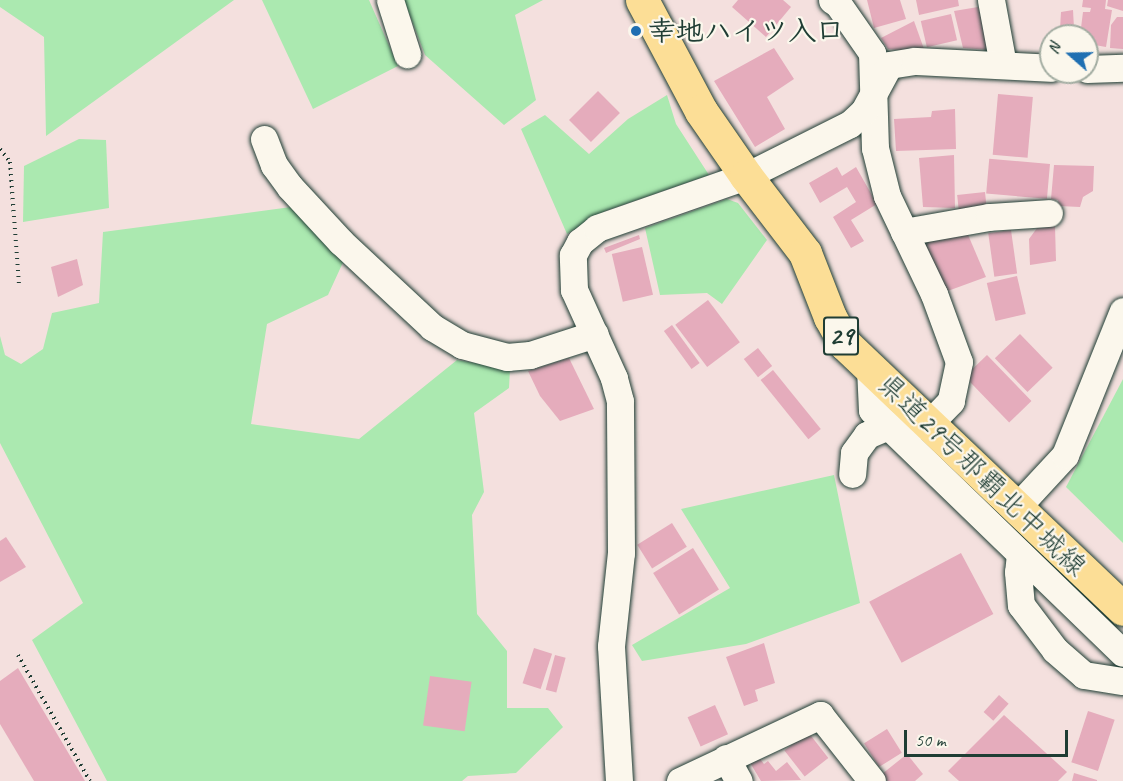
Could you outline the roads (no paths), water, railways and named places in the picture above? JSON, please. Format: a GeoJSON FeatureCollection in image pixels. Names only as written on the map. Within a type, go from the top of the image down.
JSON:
{"type":"FeatureCollection","features":[{"type":"Feature","properties":{"kind":"main road","name":"県道29号那覇北中城線"},"geometry":{"type":"LineString","coordinates":[[642,0],[675,67],[701,111],[746,176],[805,253],[835,326],[845,344],[1123,609]]}},
{"type":"Feature","properties":{"kind":"street"},"geometry":{"type":"LineString","coordinates":[[390,0],[407,54]]}},
{"type":"Feature","properties":{"kind":"street"},"geometry":{"type":"LineString","coordinates":[[991,0],[1003,65]]}},
{"type":"Feature","properties":{"kind":"street"},"geometry":{"type":"LineString","coordinates":[[836,1],[872,53],[875,148],[887,196],[934,294],[959,362],[951,401],[928,424],[888,426],[867,435],[854,453],[852,474]]}},
{"type":"Feature","properties":{"kind":"street"},"geometry":{"type":"LineString","coordinates":[[620,781],[611,646],[621,553],[620,401],[614,378],[574,290],[573,255],[580,242],[597,228],[746,176],[850,124],[864,111],[889,65],[915,61],[1039,67]]}},
{"type":"Feature","properties":{"kind":"street"},"geometry":{"type":"LineString","coordinates":[[1099,69],[1123,68]]}},
{"type":"Feature","properties":{"kind":"street"},"geometry":{"type":"LineString","coordinates":[[264,139],[274,165],[290,187],[340,242],[432,327],[462,345],[507,357],[530,355],[595,334]]}},
{"type":"Feature","properties":{"kind":"street"},"geometry":{"type":"LineString","coordinates":[[904,232],[989,217],[1049,213]]}},
{"type":"Feature","properties":{"kind":"street"},"geometry":{"type":"LineString","coordinates":[[1016,508],[1065,455],[1123,311]]}},
{"type":"Feature","properties":{"kind":"street"},"geometry":{"type":"LineString","coordinates":[[870,368],[872,410],[1123,653]]}},
{"type":"Feature","properties":{"kind":"street"},"geometry":{"type":"LineString","coordinates":[[1020,554],[1018,572],[1021,605],[1055,650],[1084,675],[1123,681]]}},
{"type":"Feature","properties":{"kind":"street"},"geometry":{"type":"LineString","coordinates":[[680,781],[733,770],[820,715],[872,781]]}},
{"type":"Feature","properties":{"kind":"place","name":"幸地ハイツ入口"},"geometry":{"type":"Point","coordinates":[636,31]}}]}
